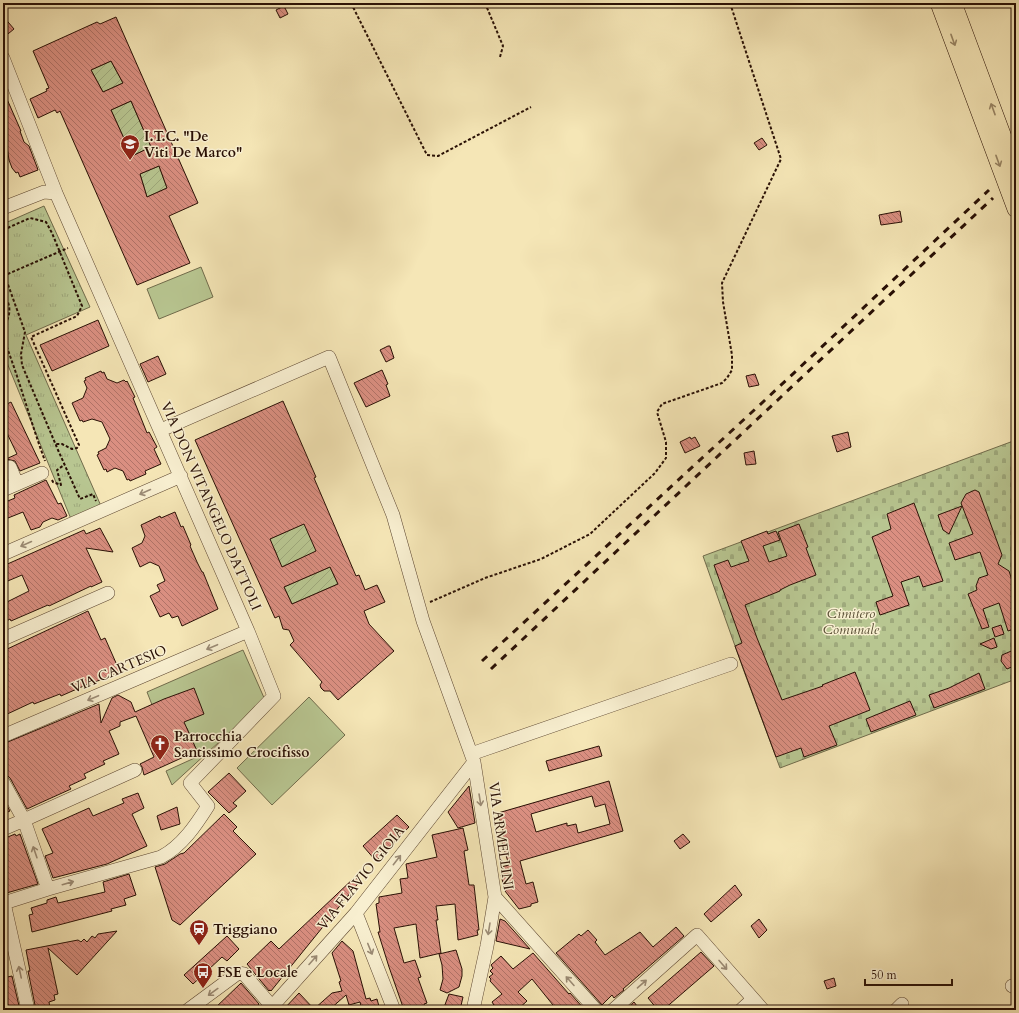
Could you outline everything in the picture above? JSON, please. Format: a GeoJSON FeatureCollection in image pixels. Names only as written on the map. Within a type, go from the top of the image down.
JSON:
{"type":"FeatureCollection","features":[{"type":"Feature","properties":{"kind":"main road"},"geometry":{"type":"LineString","coordinates":[[939,3],[1016,209]]}},
{"type":"Feature","properties":{"kind":"main road"},"geometry":{"type":"LineString","coordinates":[[953,3],[1016,172]]}},
{"type":"Feature","properties":{"kind":"street"},"geometry":{"type":"LineString","coordinates":[[3,58],[56,193],[44,192],[3,208]]}},
{"type":"Feature","properties":{"kind":"street","name":"VIA DON VITANGELO DATTOLI"},"geometry":{"type":"LineString","coordinates":[[48,888],[161,857],[171,851],[184,839],[208,806],[190,783],[274,696],[248,631],[181,476],[56,193]]}},
{"type":"Feature","properties":{"kind":"street","name":"VIA ARMELLINI"},"geometry":{"type":"LineString","coordinates":[[161,430],[329,357],[393,515],[423,621],[472,758],[495,896],[473,1010]]}},
{"type":"Feature","properties":{"kind":"street"},"geometry":{"type":"LineString","coordinates":[[10,467],[17,484]]}},
{"type":"Feature","properties":{"kind":"street"},"geometry":{"type":"LineString","coordinates":[[3,490],[46,471]]}},
{"type":"Feature","properties":{"kind":"street"},"geometry":{"type":"LineString","coordinates":[[3,554],[181,476]]}},
{"type":"Feature","properties":{"kind":"street"},"geometry":{"type":"LineString","coordinates":[[3,639],[108,593]]}},
{"type":"Feature","properties":{"kind":"street","name":"VIA CARTESIO"},"geometry":{"type":"LineString","coordinates":[[3,736],[248,631]]}},
{"type":"Feature","properties":{"kind":"street"},"geometry":{"type":"LineString","coordinates":[[472,758],[731,664]]}},
{"type":"Feature","properties":{"kind":"street","name":"VIA FLAVIO GIOIA"},"geometry":{"type":"LineString","coordinates":[[272,1009],[356,913],[472,758]]}},
{"type":"Feature","properties":{"kind":"street"},"geometry":{"type":"LineString","coordinates":[[3,829],[135,770]]}},
{"type":"Feature","properties":{"kind":"street"},"geometry":{"type":"LineString","coordinates":[[3,782],[24,820],[48,888],[4,903],[28,1010]]}},
{"type":"Feature","properties":{"kind":"street"},"geometry":{"type":"LineString","coordinates":[[495,896],[596,1010]]}},
{"type":"Feature","properties":{"kind":"street"},"geometry":{"type":"LineString","coordinates":[[356,913],[394,1010]]}},
{"type":"Feature","properties":{"kind":"street"},"geometry":{"type":"LineString","coordinates":[[613,1010],[697,935],[763,1010]]}},
{"type":"Feature","properties":{"kind":"street"},"geometry":{"type":"LineString","coordinates":[[188,1010],[238,973],[244,974],[272,1009]]}},
{"type":"Feature","properties":{"kind":"street"},"geometry":{"type":"LineString","coordinates":[[741,1010],[753,999]]}},
{"type":"Feature","properties":{"kind":"path"},"geometry":{"type":"LineString","coordinates":[[350,3],[427,155],[438,156],[531,107]]}},
{"type":"Feature","properties":{"kind":"path"},"geometry":{"type":"LineString","coordinates":[[485,3],[503,46],[500,58]]}},
{"type":"Feature","properties":{"kind":"path"},"geometry":{"type":"LineString","coordinates":[[423,621],[429,602],[485,578],[541,559],[590,534],[656,473],[666,458],[666,442],[657,412],[662,404],[722,383],[732,370],[732,355],[723,302],[722,284],[781,159],[730,3]]}},
{"type":"Feature","properties":{"kind":"path"},"geometry":{"type":"LineString","coordinates":[[3,230],[30,218],[46,222],[82,306],[77,316],[31,337],[79,445],[77,448],[72,449],[62,444],[55,444]]}},
{"type":"Feature","properties":{"kind":"path"},"geometry":{"type":"LineString","coordinates":[[3,276],[78,244]]}},
{"type":"Feature","properties":{"kind":"path"},"geometry":{"type":"LineString","coordinates":[[6,275],[6,279],[25,332],[21,354],[22,365],[80,499],[93,494],[101,511]]}},
{"type":"Feature","properties":{"kind":"path"},"geometry":{"type":"LineString","coordinates":[[3,294],[8,300],[10,311],[7,322],[3,327]]}},
{"type":"Feature","properties":{"kind":"path"},"geometry":{"type":"LineString","coordinates":[[3,337],[14,366],[46,471],[53,482],[61,485],[57,470],[64,465]]}},
{"type":"Feature","properties":{"kind":"green space"},"geometry":{"type":"Polygon","coordinates":[[[111,61],[123,83],[103,92],[91,70],[111,61]]]}},
{"type":"Feature","properties":{"kind":"green space"},"geometry":{"type":"Polygon","coordinates":[[[131,101],[151,147],[132,156],[111,110],[131,101]]]}},
{"type":"Feature","properties":{"kind":"green space"},"geometry":{"type":"Polygon","coordinates":[[[159,166],[167,188],[147,197],[140,174],[159,166]]]}},
{"type":"Feature","properties":{"kind":"green space"},"geometry":{"type":"Polygon","coordinates":[[[44,206],[90,307],[26,335],[101,506],[71,519],[3,353],[3,224],[44,206]]]}},
{"type":"Feature","properties":{"kind":"green space"},"geometry":{"type":"Polygon","coordinates":[[[201,267],[213,297],[159,319],[147,289],[201,267]]]}},
{"type":"Feature","properties":{"kind":"green space","name":"Cimitero Comunale"},"geometry":{"type":"Polygon","coordinates":[[[1016,440],[1016,679],[780,768],[703,556],[1016,440]]]}},
{"type":"Feature","properties":{"kind":"green space"},"geometry":{"type":"Polygon","coordinates":[[[310,521],[322,549],[277,569],[272,558],[277,555],[275,550],[265,541],[310,521]]]}},
{"type":"Feature","properties":{"kind":"green space"},"geometry":{"type":"Polygon","coordinates":[[[330,567],[338,584],[292,604],[284,587],[330,567]]]}},
{"type":"Feature","properties":{"kind":"green space"},"geometry":{"type":"Polygon","coordinates":[[[243,650],[265,700],[172,785],[166,771],[199,756],[187,728],[165,738],[147,692],[243,650]]]}},
{"type":"Feature","properties":{"kind":"green space"},"geometry":{"type":"Polygon","coordinates":[[[309,697],[345,735],[272,805],[237,768],[309,697]]]}},
{"type":"Feature","properties":{"kind":"building"},"geometry":{"type":"Polygon","coordinates":[[[284,6],[288,14],[280,18],[276,10],[284,6]]]}},
{"type":"Feature","properties":{"kind":"building"},"geometry":{"type":"Polygon","coordinates":[[[3,16],[14,29],[3,38],[3,16]]]}},
{"type":"Feature","properties":{"kind":"building","name":"I.T.C. \"De Viti De Marco\""},"geometry":{"type":"Polygon","coordinates":[[[116,17],[198,203],[169,216],[190,263],[137,285],[60,111],[57,113],[55,110],[38,118],[30,99],[47,91],[46,89],[49,88],[33,51],[97,22],[100,24],[116,17]],[[111,61],[91,70],[103,92],[123,83],[111,61]],[[131,101],[111,110],[132,156],[151,147],[131,101]],[[159,166],[140,174],[147,197],[167,188],[159,166]]]}},
{"type":"Feature","properties":{"kind":"building"},"geometry":{"type":"Polygon","coordinates":[[[3,90],[21,131],[24,142],[29,146],[38,170],[20,177],[18,172],[16,173],[12,168],[9,160],[6,139],[3,140],[3,90]]]}},
{"type":"Feature","properties":{"kind":"building"},"geometry":{"type":"Polygon","coordinates":[[[762,138],[767,145],[759,150],[754,143],[762,138]]]}},
{"type":"Feature","properties":{"kind":"building"},"geometry":{"type":"Polygon","coordinates":[[[900,211],[902,222],[881,225],[879,215],[900,211]]]}},
{"type":"Feature","properties":{"kind":"building"},"geometry":{"type":"Polygon","coordinates":[[[98,320],[109,346],[52,371],[40,345],[98,320]]]}},
{"type":"Feature","properties":{"kind":"building"},"geometry":{"type":"Polygon","coordinates":[[[390,346],[394,358],[386,362],[380,350],[390,346]]]}},
{"type":"Feature","properties":{"kind":"building"},"geometry":{"type":"Polygon","coordinates":[[[158,356],[166,374],[148,382],[140,364],[158,356]]]}},
{"type":"Feature","properties":{"kind":"building"},"geometry":{"type":"Polygon","coordinates":[[[382,370],[388,384],[386,385],[390,396],[366,407],[354,383],[382,370]]]}},
{"type":"Feature","properties":{"kind":"building"},"geometry":{"type":"Polygon","coordinates":[[[101,371],[102,373],[104,372],[107,379],[117,383],[124,380],[126,382],[127,381],[135,397],[133,398],[147,433],[149,432],[157,447],[154,449],[161,464],[145,471],[146,474],[130,481],[129,479],[127,480],[123,471],[115,468],[107,472],[106,469],[104,470],[97,455],[99,454],[98,452],[106,448],[110,439],[102,422],[92,419],[83,422],[82,420],[80,421],[72,403],[83,398],[87,388],[84,381],[86,380],[85,378],[101,371]]]}},
{"type":"Feature","properties":{"kind":"building"},"geometry":{"type":"Polygon","coordinates":[[[755,374],[759,385],[749,387],[746,376],[755,374]]]}},
{"type":"Feature","properties":{"kind":"building"},"geometry":{"type":"Polygon","coordinates":[[[283,401],[356,576],[359,575],[365,590],[377,585],[385,602],[364,611],[369,624],[394,651],[338,700],[330,691],[324,691],[321,688],[320,685],[322,682],[290,645],[294,641],[289,630],[283,629],[279,616],[275,618],[195,440],[283,401]],[[304,524],[270,539],[282,567],[316,551],[304,524]],[[330,567],[284,587],[292,604],[338,584],[330,567]]]}},
{"type":"Feature","properties":{"kind":"building"},"geometry":{"type":"Polygon","coordinates":[[[11,402],[40,463],[20,471],[15,461],[6,459],[17,454],[3,425],[3,406],[11,402]]]}},
{"type":"Feature","properties":{"kind":"building"},"geometry":{"type":"Polygon","coordinates":[[[848,432],[851,447],[837,452],[832,436],[848,432]]]}},
{"type":"Feature","properties":{"kind":"building"},"geometry":{"type":"Polygon","coordinates":[[[690,437],[691,439],[695,437],[700,446],[685,453],[680,442],[690,437]]]}},
{"type":"Feature","properties":{"kind":"building"},"geometry":{"type":"Polygon","coordinates":[[[754,451],[756,464],[746,465],[744,453],[754,451]]]}},
{"type":"Feature","properties":{"kind":"building"},"geometry":{"type":"Polygon","coordinates":[[[46,480],[58,504],[61,503],[67,516],[58,520],[52,518],[43,522],[40,527],[31,530],[23,512],[3,520],[3,503],[15,498],[14,495],[46,480]]]}},
{"type":"Feature","properties":{"kind":"building"},"geometry":{"type":"Polygon","coordinates":[[[975,490],[979,492],[1002,555],[998,564],[1009,571],[1016,593],[1016,618],[1014,618],[1016,628],[1008,631],[999,603],[983,609],[989,627],[982,629],[968,594],[977,590],[976,586],[979,578],[988,575],[980,552],[955,560],[949,543],[973,534],[961,503],[966,494],[975,490]]]}},
{"type":"Feature","properties":{"kind":"building"},"geometry":{"type":"Polygon","coordinates":[[[914,503],[943,581],[923,587],[919,576],[901,582],[909,605],[880,615],[876,602],[893,596],[872,537],[891,529],[887,514],[914,503]]]}},
{"type":"Feature","properties":{"kind":"building"},"geometry":{"type":"Polygon","coordinates":[[[962,506],[949,534],[943,530],[938,515],[962,506]]]}},
{"type":"Feature","properties":{"kind":"building"},"geometry":{"type":"Polygon","coordinates":[[[175,512],[181,527],[183,526],[191,545],[190,546],[203,572],[218,609],[182,626],[178,616],[172,618],[169,613],[160,617],[150,596],[160,591],[157,585],[165,581],[159,566],[150,562],[140,567],[132,548],[142,543],[145,536],[141,525],[160,516],[161,518],[175,512]]]}},
{"type":"Feature","properties":{"kind":"building"},"geometry":{"type":"Polygon","coordinates":[[[799,524],[808,547],[806,548],[816,575],[745,605],[757,638],[782,700],[823,686],[822,685],[855,672],[870,710],[829,726],[837,745],[804,757],[801,748],[776,757],[735,646],[742,643],[714,565],[728,560],[731,567],[749,561],[741,541],[767,531],[768,534],[776,531],[780,540],[763,546],[769,562],[787,556],[778,532],[799,524]]]}},
{"type":"Feature","properties":{"kind":"building"},"geometry":{"type":"Polygon","coordinates":[[[100,528],[113,552],[86,548],[102,582],[49,606],[48,605],[11,621],[10,619],[3,623],[3,604],[29,591],[22,575],[3,583],[3,566],[84,530],[86,534],[100,528]]]}},
{"type":"Feature","properties":{"kind":"building"},"geometry":{"type":"Polygon","coordinates":[[[88,611],[101,640],[105,638],[120,672],[61,696],[60,694],[34,704],[33,702],[3,716],[3,651],[88,611]]]}},
{"type":"Feature","properties":{"kind":"building"},"geometry":{"type":"Polygon","coordinates":[[[1001,625],[1004,634],[995,637],[992,628],[1001,625]]]}},
{"type":"Feature","properties":{"kind":"building"},"geometry":{"type":"Polygon","coordinates":[[[994,638],[997,647],[991,649],[980,644],[994,638]]]}},
{"type":"Feature","properties":{"kind":"building"},"geometry":{"type":"Polygon","coordinates":[[[1016,649],[1016,665],[1007,669],[1001,661],[1002,655],[1016,649]]]}},
{"type":"Feature","properties":{"kind":"building"},"geometry":{"type":"Polygon","coordinates":[[[979,673],[985,689],[934,708],[929,695],[949,688],[979,673]]]}},
{"type":"Feature","properties":{"kind":"building"},"geometry":{"type":"Polygon","coordinates":[[[194,688],[204,714],[184,722],[197,751],[144,775],[140,764],[154,757],[136,716],[120,722],[120,726],[109,731],[119,754],[103,761],[105,764],[84,774],[86,778],[69,786],[71,789],[27,809],[10,778],[3,774],[3,744],[99,704],[101,723],[112,698],[118,695],[131,702],[135,712],[194,688]]]}},
{"type":"Feature","properties":{"kind":"building"},"geometry":{"type":"Polygon","coordinates":[[[910,701],[916,715],[871,732],[866,719],[910,701]]]}},
{"type":"Feature","properties":{"kind":"building"},"geometry":{"type":"Polygon","coordinates":[[[599,746],[602,756],[549,771],[546,761],[599,746]]]}},
{"type":"Feature","properties":{"kind":"building"},"geometry":{"type":"Polygon","coordinates":[[[229,773],[246,791],[233,803],[237,806],[229,813],[208,792],[229,773]]]}},
{"type":"Feature","properties":{"kind":"building"},"geometry":{"type":"Polygon","coordinates":[[[609,781],[623,831],[520,861],[526,884],[533,882],[538,902],[531,904],[531,906],[519,909],[505,891],[501,875],[503,876],[501,867],[509,865],[500,836],[504,835],[498,813],[609,781]],[[592,796],[531,814],[536,832],[567,823],[567,826],[576,824],[578,833],[610,824],[605,804],[595,807],[592,796]]]}},
{"type":"Feature","properties":{"kind":"building"},"geometry":{"type":"Polygon","coordinates":[[[469,786],[475,823],[458,828],[448,812],[469,786]]]}},
{"type":"Feature","properties":{"kind":"building"},"geometry":{"type":"Polygon","coordinates":[[[138,793],[144,808],[132,814],[147,846],[107,864],[53,878],[45,856],[53,853],[42,829],[89,808],[93,816],[124,803],[122,799],[138,793]]]}},
{"type":"Feature","properties":{"kind":"building"},"geometry":{"type":"Polygon","coordinates":[[[3,799],[10,811],[3,814],[3,799]]]}},
{"type":"Feature","properties":{"kind":"building"},"geometry":{"type":"Polygon","coordinates":[[[177,807],[180,824],[161,830],[157,816],[177,807]]]}},
{"type":"Feature","properties":{"kind":"building"},"geometry":{"type":"Polygon","coordinates":[[[224,814],[237,827],[233,831],[256,854],[180,925],[172,920],[155,867],[165,864],[184,853],[224,814]]]}},
{"type":"Feature","properties":{"kind":"building"},"geometry":{"type":"Polygon","coordinates":[[[397,815],[409,827],[376,861],[363,846],[397,815]]]}},
{"type":"Feature","properties":{"kind":"building"},"geometry":{"type":"Polygon","coordinates":[[[463,828],[468,850],[464,851],[469,885],[474,885],[479,930],[477,930],[478,935],[458,940],[455,904],[436,906],[438,920],[436,920],[441,953],[420,958],[416,924],[394,928],[404,963],[415,960],[421,977],[418,978],[427,1003],[424,1004],[426,1010],[404,1010],[378,932],[380,932],[376,904],[379,903],[379,897],[402,893],[400,879],[408,878],[406,864],[437,857],[432,835],[463,828]]]}},
{"type":"Feature","properties":{"kind":"building"},"geometry":{"type":"Polygon","coordinates":[[[15,834],[16,836],[20,834],[38,884],[3,894],[3,876],[6,875],[3,863],[3,839],[15,834]]]}},
{"type":"Feature","properties":{"kind":"building"},"geometry":{"type":"Polygon","coordinates":[[[683,834],[690,842],[680,849],[674,841],[683,834]]]}},
{"type":"Feature","properties":{"kind":"building"},"geometry":{"type":"Polygon","coordinates":[[[129,874],[136,895],[124,899],[126,905],[111,909],[112,911],[32,932],[29,915],[33,914],[31,908],[47,903],[47,900],[56,897],[58,903],[105,892],[103,882],[129,874]]]}},
{"type":"Feature","properties":{"kind":"building"},"geometry":{"type":"Polygon","coordinates":[[[355,877],[360,881],[271,991],[269,991],[247,964],[271,941],[279,949],[355,877]]]}},
{"type":"Feature","properties":{"kind":"building"},"geometry":{"type":"Polygon","coordinates":[[[735,885],[742,895],[711,922],[704,914],[735,885]]]}},
{"type":"Feature","properties":{"kind":"building"},"geometry":{"type":"Polygon","coordinates":[[[500,919],[505,921],[530,949],[496,941],[500,919]]]}},
{"type":"Feature","properties":{"kind":"building"},"geometry":{"type":"Polygon","coordinates":[[[759,919],[767,930],[759,938],[751,926],[759,919]]]}},
{"type":"Feature","properties":{"kind":"building"},"geometry":{"type":"Polygon","coordinates":[[[676,927],[684,936],[623,989],[624,990],[614,998],[612,995],[602,1005],[556,953],[579,934],[581,936],[588,930],[597,940],[595,942],[605,955],[640,932],[653,947],[676,927]]]}},
{"type":"Feature","properties":{"kind":"building"},"geometry":{"type":"Polygon","coordinates":[[[117,931],[77,975],[48,948],[58,994],[54,995],[55,1000],[49,1002],[50,1008],[36,1010],[28,971],[30,971],[26,950],[78,940],[81,942],[84,939],[87,942],[92,936],[95,938],[98,934],[117,931]]]}},
{"type":"Feature","properties":{"kind":"building"},"geometry":{"type":"Polygon","coordinates":[[[227,936],[239,949],[227,961],[222,957],[193,984],[184,975],[227,936]]]}},
{"type":"Feature","properties":{"kind":"building"},"geometry":{"type":"Polygon","coordinates":[[[342,941],[353,951],[366,999],[370,998],[371,1001],[377,999],[380,1010],[353,1010],[361,1006],[360,1002],[349,1005],[346,995],[329,1010],[283,1010],[299,993],[314,1009],[332,993],[342,991],[339,982],[341,981],[332,953],[342,941]]]}},
{"type":"Feature","properties":{"kind":"building"},"geometry":{"type":"Polygon","coordinates":[[[456,950],[462,969],[462,976],[459,987],[447,993],[440,990],[443,979],[442,965],[439,954],[456,950]]]}},
{"type":"Feature","properties":{"kind":"building"},"geometry":{"type":"Polygon","coordinates":[[[701,952],[714,966],[663,1010],[658,1010],[648,998],[701,952]]]}},
{"type":"Feature","properties":{"kind":"building"},"geometry":{"type":"Polygon","coordinates":[[[533,953],[585,1010],[557,1010],[532,979],[518,992],[527,1001],[517,1010],[497,1010],[492,1002],[502,994],[490,981],[491,979],[489,977],[493,974],[490,971],[493,968],[491,965],[501,956],[513,969],[533,953]]]}},
{"type":"Feature","properties":{"kind":"building"},"geometry":{"type":"Polygon","coordinates":[[[12,976],[20,1010],[10,1010],[3,992],[3,978],[12,976]]]}},
{"type":"Feature","properties":{"kind":"building"},"geometry":{"type":"Polygon","coordinates":[[[834,978],[836,986],[827,989],[824,981],[834,978]]]}},
{"type":"Feature","properties":{"kind":"building"},"geometry":{"type":"Polygon","coordinates":[[[241,983],[259,1004],[254,1010],[213,1010],[241,983]]]}},
{"type":"Feature","properties":{"kind":"building"},"geometry":{"type":"Polygon","coordinates":[[[449,994],[463,997],[460,1010],[443,1010],[449,994]]]}},
{"type":"Feature","properties":{"kind":"building"},"geometry":{"type":"Polygon","coordinates":[[[634,1002],[640,1010],[625,1010],[634,1002]]]}},
{"type":"Feature","properties":{"kind":"railway"},"geometry":{"type":"LineString","coordinates":[[482,661],[764,401],[989,190]]}},
{"type":"Feature","properties":{"kind":"railway"},"geometry":{"type":"LineString","coordinates":[[491,669],[993,198]]}},
{"type":"Feature","properties":{"kind":"place","name":"I.T.C. \"De Viti De Marco\""},"geometry":{"type":"Point","coordinates":[130,161]}},
{"type":"Feature","properties":{"kind":"place","name":"Parrocchia Santissimo Crocifisso"},"geometry":{"type":"Point","coordinates":[160,761]}},
{"type":"Feature","properties":{"kind":"place","name":"Triggiano"},"geometry":{"type":"Point","coordinates":[199,946]}},
{"type":"Feature","properties":{"kind":"place","name":"FSE e Locale"},"geometry":{"type":"Point","coordinates":[203,989]}}]}
